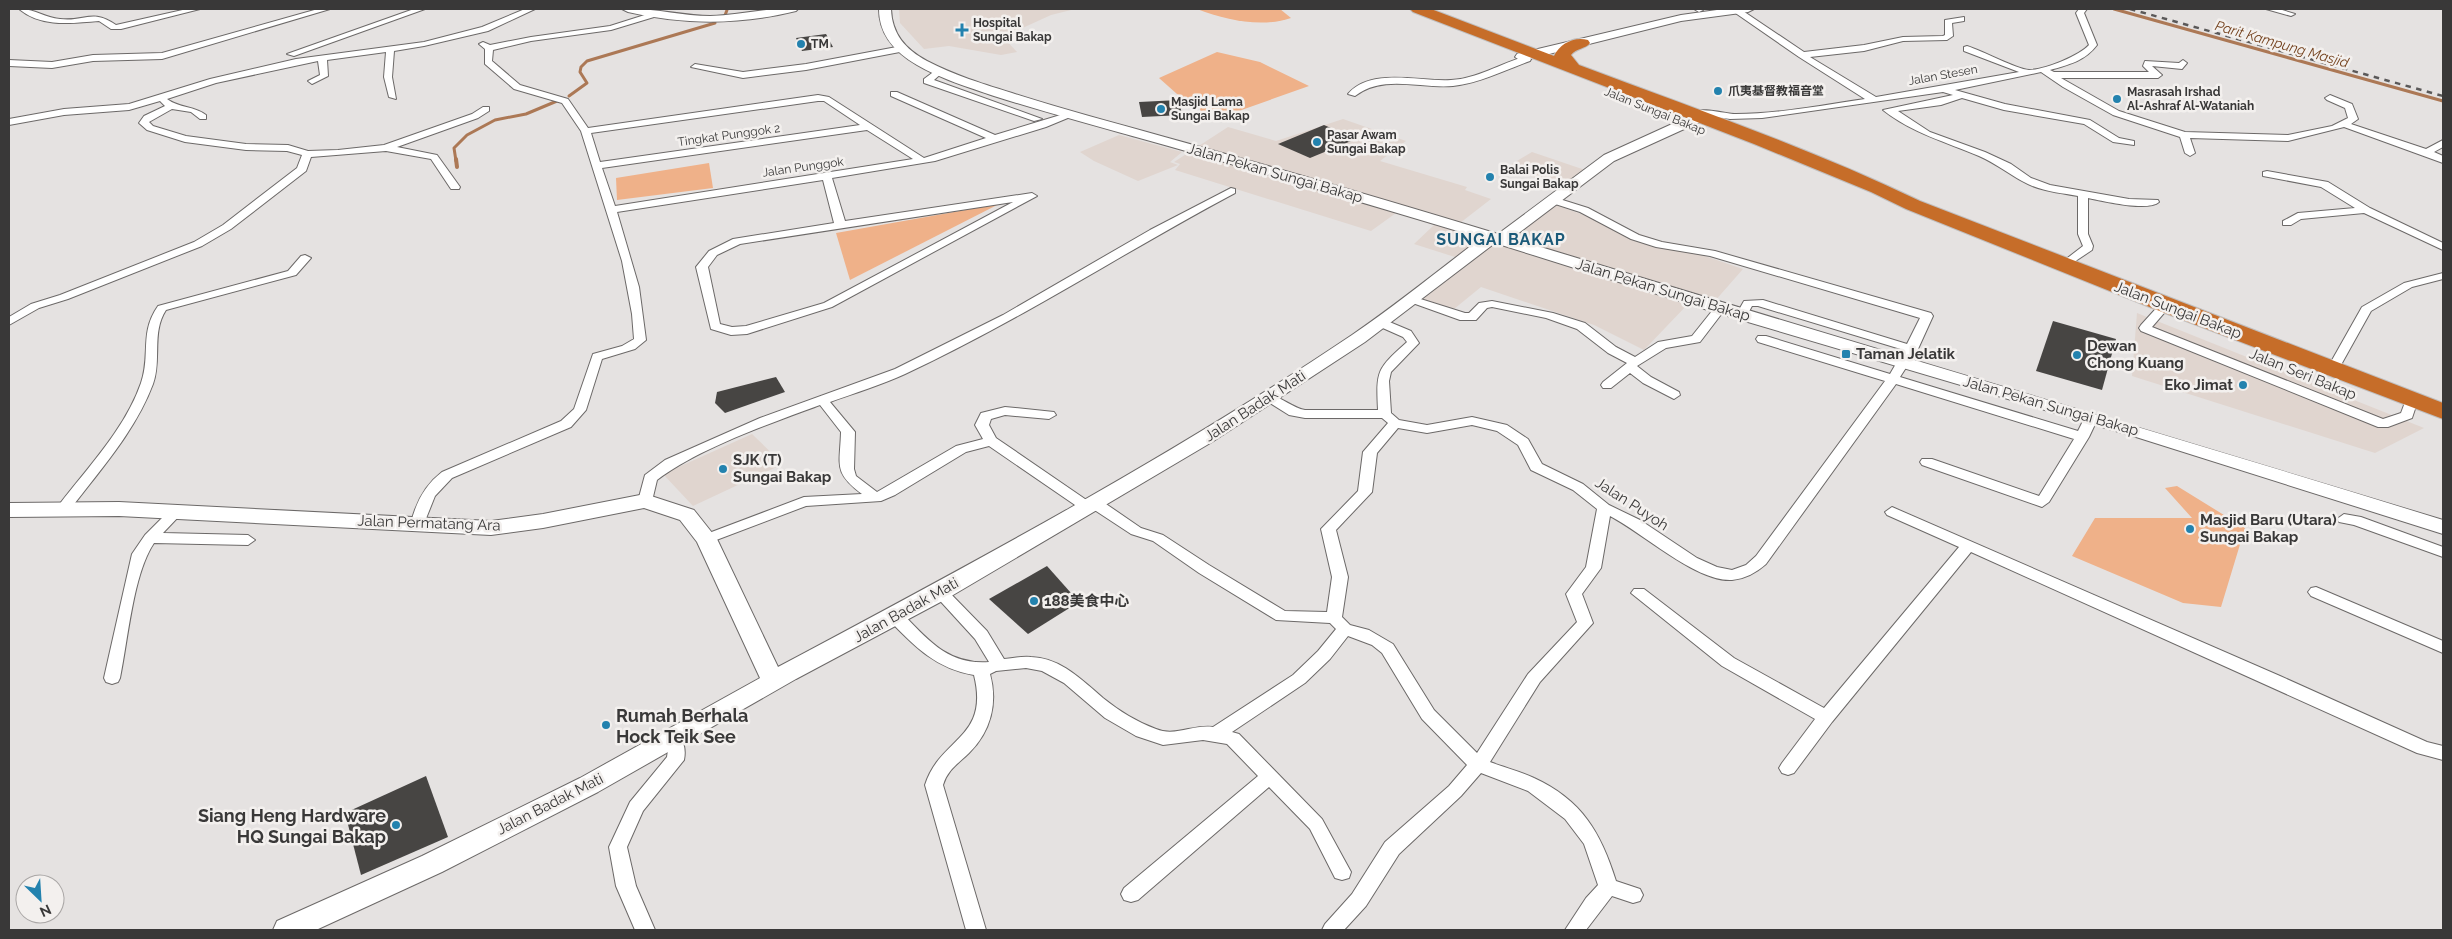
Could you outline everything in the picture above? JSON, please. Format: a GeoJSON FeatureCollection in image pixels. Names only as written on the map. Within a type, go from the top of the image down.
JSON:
{"type":"FeatureCollection","features":[{"type":"Feature","properties":{"kind":"highway","name":"Jalan Sungai Bakap"},"geometry":{"type":"LineString","coordinates":[[1400,9],[1573,68],[1640,94],[1692,120],[1760,140],[1822,171]]}},
{"type":"Feature","properties":{"kind":"highway"},"geometry":{"type":"LineString","coordinates":[[1418,9],[1526,53]]}},
{"type":"Feature","properties":{"kind":"highway"},"geometry":{"type":"LineString","coordinates":[[1573,68],[1562,58],[1562,53],[1566,49],[1582,42]]}},
{"type":"Feature","properties":{"kind":"highway","name":"Jalan Sungai Bakap"},"geometry":{"type":"LineString","coordinates":[[1526,53],[2164,305],[2443,412]]}},
{"type":"Feature","properties":{"kind":"main road"},"geometry":{"type":"LineString","coordinates":[[628,9],[690,20],[737,19],[792,9]]}},
{"type":"Feature","properties":{"kind":"main road","name":"Jalan Pekan Sungai Bakap"},"geometry":{"type":"LineString","coordinates":[[884,9],[889,33],[902,49],[922,63],[939,72],[1019,100],[1259,167],[1497,238],[1742,315],[1908,356],[2091,418],[2443,527]]}},
{"type":"Feature","properties":{"kind":"main road"},"geometry":{"type":"LineString","coordinates":[[1526,53],[1582,42],[1681,18],[1723,11],[1751,12],[1756,9]]}},
{"type":"Feature","properties":{"kind":"main road"},"geometry":{"type":"LineString","coordinates":[[1526,53],[1723,11]]}},
{"type":"Feature","properties":{"kind":"main road","name":"Jalan Badak Mati"},"geometry":{"type":"LineString","coordinates":[[287,930],[449,855],[589,786],[773,682],[896,617],[1091,505],[1205,438],[1268,398],[1380,322],[1553,200],[1609,158],[1692,120]]}},
{"type":"Feature","properties":{"kind":"main road","name":"Jalan Permatang Ara"},"geometry":{"type":"LineString","coordinates":[[9,510],[64,508],[176,512],[491,528],[543,521],[645,501],[687,515],[706,539],[773,682]]}},
{"type":"Feature","properties":{"kind":"street"},"geometry":{"type":"LineString","coordinates":[[23,9],[56,21],[69,23],[100,18],[114,27],[121,27],[196,9]]}},
{"type":"Feature","properties":{"kind":"street"},"geometry":{"type":"LineString","coordinates":[[9,63],[52,64],[99,57],[162,56],[326,9]]}},
{"type":"Feature","properties":{"kind":"street"},"geometry":{"type":"LineString","coordinates":[[291,54],[421,9]]}},
{"type":"Feature","properties":{"kind":"street"},"geometry":{"type":"LineString","coordinates":[[9,122],[64,112],[129,107],[213,81],[322,58],[424,44],[485,30],[531,9]]}},
{"type":"Feature","properties":{"kind":"street","name":"Jalan Stesen"},"geometry":{"type":"LineString","coordinates":[[1640,94],[1713,116],[1752,116],[1869,101],[2028,72],[2066,63],[2084,54],[2094,45],[2080,12],[2083,9]]}},
{"type":"Feature","properties":{"kind":"street"},"geometry":{"type":"LineString","coordinates":[[2270,9],[2291,14]]}},
{"type":"Feature","properties":{"kind":"street"},"geometry":{"type":"LineString","coordinates":[[1723,11],[1802,55],[1869,101],[1890,110],[1927,134],[1982,154],[2008,166],[2027,180],[2048,188],[2084,195],[2129,202],[2154,202]]}},
{"type":"Feature","properties":{"kind":"street"},"geometry":{"type":"LineString","coordinates":[[424,44],[477,45],[531,39],[611,28],[651,14]]}},
{"type":"Feature","properties":{"kind":"street"},"geometry":{"type":"LineString","coordinates":[[1802,55],[1864,48],[1903,39],[1944,38],[1949,36],[1948,22],[1961,19]]}},
{"type":"Feature","properties":{"kind":"street"},"geometry":{"type":"LineString","coordinates":[[477,45],[485,30]]}},
{"type":"Feature","properties":{"kind":"street"},"geometry":{"type":"LineString","coordinates":[[418,524],[422,507],[438,481],[447,475],[566,424],[580,410],[598,357],[627,349],[636,345],[640,340],[635,294],[625,249],[610,210],[586,130],[565,100],[517,87],[488,62],[477,45]]}},
{"type":"Feature","properties":{"kind":"street"},"geometry":{"type":"LineString","coordinates":[[390,49],[388,77],[392,97]]}},
{"type":"Feature","properties":{"kind":"street"},"geometry":{"type":"LineString","coordinates":[[695,67],[742,75],[806,67],[902,49]]}},
{"type":"Feature","properties":{"kind":"street"},"geometry":{"type":"LineString","coordinates":[[1967,49],[2028,72]]}},
{"type":"Feature","properties":{"kind":"street"},"geometry":{"type":"LineString","coordinates":[[1352,94],[1355,90],[1383,82],[1454,83],[1526,53]]}},
{"type":"Feature","properties":{"kind":"street"},"geometry":{"type":"LineString","coordinates":[[312,82],[324,76],[322,58]]}},
{"type":"Feature","properties":{"kind":"street"},"geometry":{"type":"LineString","coordinates":[[2053,75],[2158,75],[2148,66],[2148,63],[2182,66],[2183,63]]}},
{"type":"Feature","properties":{"kind":"street"},"geometry":{"type":"LineString","coordinates":[[2042,69],[2116,113],[2184,135],[2288,138],[2346,124],[2353,120],[2350,106],[2330,98]]}},
{"type":"Feature","properties":{"kind":"street"},"geometry":{"type":"LineString","coordinates":[[939,72],[927,81],[1003,106],[1037,120]]}},
{"type":"Feature","properties":{"kind":"street"},"geometry":{"type":"LineString","coordinates":[[1942,88],[2004,107],[2088,122],[2116,140],[2131,144]]}},
{"type":"Feature","properties":{"kind":"street"},"geometry":{"type":"LineString","coordinates":[[894,94],[996,138]]}},
{"type":"Feature","properties":{"kind":"street"},"geometry":{"type":"LineString","coordinates":[[1890,110],[1941,102],[1961,95]]}},
{"type":"Feature","properties":{"kind":"street"},"geometry":{"type":"LineString","coordinates":[[162,98],[171,106],[194,110],[203,117]]}},
{"type":"Feature","properties":{"kind":"street"},"geometry":{"type":"LineString","coordinates":[[586,130],[818,98],[826,99],[922,162]]}},
{"type":"Feature","properties":{"kind":"street"},"geometry":{"type":"LineString","coordinates":[[1003,106],[1019,100]]}},
{"type":"Feature","properties":{"kind":"street"},"geometry":{"type":"LineString","coordinates":[[171,106],[147,118],[144,123],[150,128],[185,139],[246,147],[288,148],[307,154],[385,148],[475,116],[486,109]]}},
{"type":"Feature","properties":{"kind":"street","name":"Jalan Punggok"},"geometry":{"type":"LineString","coordinates":[[610,210],[941,158],[996,138],[1011,136],[1064,113]]}},
{"type":"Feature","properties":{"kind":"street","name":"Jalan Punggok"},"geometry":{"type":"LineString","coordinates":[[996,138],[1004,132],[1064,113]]}},
{"type":"Feature","properties":{"kind":"street"},"geometry":{"type":"LineString","coordinates":[[1752,116],[1739,122],[1740,126],[1760,140]]}},
{"type":"Feature","properties":{"kind":"street"},"geometry":{"type":"LineString","coordinates":[[2346,124],[2427,152],[2443,160]]}},
{"type":"Feature","properties":{"kind":"street","name":"Tingkat Punggok 2"},"geometry":{"type":"LineString","coordinates":[[596,166],[866,127]]}},
{"type":"Feature","properties":{"kind":"street"},"geometry":{"type":"LineString","coordinates":[[2184,135],[2190,153]]}},
{"type":"Feature","properties":{"kind":"street"},"geometry":{"type":"LineString","coordinates":[[2427,152],[2443,144]]}},
{"type":"Feature","properties":{"kind":"street"},"geometry":{"type":"LineString","coordinates":[[385,148],[434,156],[456,186]]}},
{"type":"Feature","properties":{"kind":"street"},"geometry":{"type":"LineString","coordinates":[[9,322],[35,306],[127,272],[205,240],[227,228],[302,168],[307,154]]}},
{"type":"Feature","properties":{"kind":"street"},"geometry":{"type":"LineString","coordinates":[[2267,174],[2324,184],[2366,210],[2443,247]]}},
{"type":"Feature","properties":{"kind":"street"},"geometry":{"type":"LineString","coordinates":[[827,177],[840,224]]}},
{"type":"Feature","properties":{"kind":"street"},"geometry":{"type":"LineString","coordinates":[[645,501],[650,478],[670,463],[765,421],[899,372],[999,322],[1121,253],[1154,232],[1231,191]]}},
{"type":"Feature","properties":{"kind":"street"},"geometry":{"type":"LineString","coordinates":[[2065,265],[2087,250],[2088,246],[2083,234],[2084,195]]}},
{"type":"Feature","properties":{"kind":"street"},"geometry":{"type":"LineString","coordinates":[[1032,196],[828,305],[748,330],[731,331],[715,326],[702,266],[713,253],[737,241],[840,224],[981,204],[1032,196]]}},
{"type":"Feature","properties":{"kind":"street","name":"Jalan Puyoh"},"geometry":{"type":"LineString","coordinates":[[1268,398],[1294,412],[1305,414],[1390,418],[1427,429],[1472,421],[1502,428],[1523,442],[1530,452],[1536,467],[1578,487],[1604,508],[1635,523],[1692,562],[1714,572],[1732,575],[1751,569],[1761,560],[1893,379],[1908,356],[1927,316],[1711,253],[1635,237],[1584,210],[1553,200]]}},
{"type":"Feature","properties":{"kind":"street"},"geometry":{"type":"LineString","coordinates":[[981,204],[992,210],[994,216]]}},
{"type":"Feature","properties":{"kind":"street"},"geometry":{"type":"LineString","coordinates":[[2287,223],[2298,216],[2366,210]]}},
{"type":"Feature","properties":{"kind":"street"},"geometry":{"type":"LineString","coordinates":[[64,508],[140,403],[152,366],[152,328],[155,315],[162,308],[292,273],[305,258]]}},
{"type":"Feature","properties":{"kind":"street"},"geometry":{"type":"LineString","coordinates":[[2333,369],[2366,309],[2408,285],[2443,276]]}},
{"type":"Feature","properties":{"kind":"street"},"geometry":{"type":"LineString","coordinates":[[1411,299],[1464,317],[1472,317],[1483,305],[1492,304],[1549,315],[1581,326],[1632,364],[1647,380],[1674,395]]}},
{"type":"Feature","properties":{"kind":"street","name":"Jalan Seri Bakap"},"geometry":{"type":"LineString","coordinates":[[2164,305],[2145,328],[2383,424],[2407,416],[2412,400]]}},
{"type":"Feature","properties":{"kind":"street"},"geometry":{"type":"LineString","coordinates":[[1607,385],[1632,364],[1662,345],[1696,339],[1720,308]]}},
{"type":"Feature","properties":{"kind":"street"},"geometry":{"type":"LineString","coordinates":[[1217,733],[1299,679],[1324,655],[1340,623],[1340,577],[1328,529],[1365,492],[1370,452],[1390,418],[1383,381],[1385,372],[1390,364],[1413,343],[1407,334],[1380,322]]}},
{"type":"Feature","properties":{"kind":"street"},"geometry":{"type":"LineString","coordinates":[[1762,339],[2082,437]]}},
{"type":"Feature","properties":{"kind":"street"},"geometry":{"type":"LineString","coordinates":[[822,400],[848,432],[847,469],[850,478],[876,498]]}},
{"type":"Feature","properties":{"kind":"street"},"geometry":{"type":"LineString","coordinates":[[1049,414],[1039,416],[1004,411],[992,413],[983,419],[982,425],[991,440],[1080,502],[1101,507],[1136,531],[1158,538],[1204,569],[1282,616],[1340,623],[1391,650],[1423,708],[1471,758],[1479,764],[1529,783],[1555,799],[1578,820],[1593,842],[1608,887]]}},
{"type":"Feature","properties":{"kind":"street"},"geometry":{"type":"LineString","coordinates":[[1927,462],[2042,502],[2082,437],[2091,418]]}},
{"type":"Feature","properties":{"kind":"street"},"geometry":{"type":"LineString","coordinates":[[706,539],[804,502],[876,498],[890,492],[961,449],[991,440]]}},
{"type":"Feature","properties":{"kind":"street"},"geometry":{"type":"LineString","coordinates":[[1332,930],[1359,900],[1392,848],[1455,791],[1479,764],[1497,740],[1534,678],[1585,623],[1574,594],[1593,568],[1604,508]]}},
{"type":"Feature","properties":{"kind":"street"},"geometry":{"type":"LineString","coordinates":[[112,678],[130,588],[139,554],[150,538],[176,512]]}},
{"type":"Feature","properties":{"kind":"street"},"geometry":{"type":"LineString","coordinates":[[1892,512],[1967,547],[2274,680],[2423,748],[2443,753]]}},
{"type":"Feature","properties":{"kind":"street"},"geometry":{"type":"LineString","coordinates":[[2344,519],[2356,520],[2443,552]]}},
{"type":"Feature","properties":{"kind":"street"},"geometry":{"type":"LineString","coordinates":[[150,538],[248,540]]}},
{"type":"Feature","properties":{"kind":"street"},"geometry":{"type":"LineString","coordinates":[[1788,768],[1826,717],[1967,547]]}},
{"type":"Feature","properties":{"kind":"street"},"geometry":{"type":"LineString","coordinates":[[940,592],[981,635],[1000,666]]}},
{"type":"Feature","properties":{"kind":"street"},"geometry":{"type":"LineString","coordinates":[[2316,592],[2443,647]]}},
{"type":"Feature","properties":{"kind":"street"},"geometry":{"type":"LineString","coordinates":[[1639,593],[1728,662],[1826,717]]}},
{"type":"Feature","properties":{"kind":"street"},"geometry":{"type":"LineString","coordinates":[[896,617],[932,654],[948,664],[981,670],[1034,662],[1055,669],[1076,682],[1105,708],[1159,738],[1177,739],[1199,733],[1217,733],[1232,739],[1316,824],[1342,872]]}},
{"type":"Feature","properties":{"kind":"street"},"geometry":{"type":"LineString","coordinates":[[976,930],[934,785],[938,770],[964,746],[979,727],[986,696],[981,670]]}},
{"type":"Feature","properties":{"kind":"street"},"geometry":{"type":"LineString","coordinates":[[645,930],[626,886],[618,847],[636,807],[675,760],[677,750],[673,738]]}},
{"type":"Feature","properties":{"kind":"street"},"geometry":{"type":"LineString","coordinates":[[1131,894],[1270,776]]}},
{"type":"Feature","properties":{"kind":"street"},"geometry":{"type":"LineString","coordinates":[[1608,887],[1633,895]]}},
{"type":"Feature","properties":{"kind":"street"},"geometry":{"type":"LineString","coordinates":[[1574,930],[1608,887]]}},
{"type":"Feature","properties":{"kind":"shaded area","name":"Hospital Sungai Bakap"},"geometry":{"type":"Polygon","coordinates":[[[899,9],[1075,9],[1051,15],[1003,37],[1017,52],[1001,55],[949,46],[924,49],[900,23],[899,9]]]}},
{"type":"Feature","properties":{"kind":"shaded area"},"geometry":{"type":"Polygon","coordinates":[[[1197,9],[1280,9],[1291,18],[1268,22],[1244,21],[1197,9]]]}},
{"type":"Feature","properties":{"kind":"shaded area"},"geometry":{"type":"Polygon","coordinates":[[[1217,52],[1260,62],[1309,86],[1216,119],[1201,122],[1200,106],[1177,94],[1159,78],[1217,52]]]}},
{"type":"Feature","properties":{"kind":"shaded area"},"geometry":{"type":"Polygon","coordinates":[[[1343,119],[1406,141],[1380,161],[1467,187],[1465,190],[1491,199],[1460,223],[1510,237],[1555,205],[1743,269],[1707,310],[1688,304],[1644,350],[1594,325],[1481,287],[1454,309],[1420,298],[1458,258],[1414,244],[1434,225],[1396,213],[1371,231],[1175,170],[1180,164],[1174,162],[1228,127],[1276,141],[1343,119]]]}},
{"type":"Feature","properties":{"kind":"shaded area"},"geometry":{"type":"Polygon","coordinates":[[[1119,135],[1182,152],[1170,162],[1178,165],[1138,181],[1094,161],[1080,152],[1119,135]]]}},
{"type":"Feature","properties":{"kind":"shaded area"},"geometry":{"type":"Polygon","coordinates":[[[1532,152],[1585,170],[1562,188],[1507,167],[1532,152]]]}},
{"type":"Feature","properties":{"kind":"shaded area"},"geometry":{"type":"Polygon","coordinates":[[[709,163],[713,188],[617,200],[616,178],[709,163]]]}},
{"type":"Feature","properties":{"kind":"shaded area"},"geometry":{"type":"Polygon","coordinates":[[[999,204],[850,280],[836,233],[999,204]]]}},
{"type":"Feature","properties":{"kind":"shaded area"},"geometry":{"type":"Polygon","coordinates":[[[2137,313],[2424,428],[2375,453],[2132,376],[2137,313]]]}},
{"type":"Feature","properties":{"kind":"shaded area","name":"SJK (T) Sungai Bakap"},"geometry":{"type":"Polygon","coordinates":[[[752,434],[783,464],[693,506],[663,474],[752,434]]]}},
{"type":"Feature","properties":{"kind":"shaded area"},"geometry":{"type":"Polygon","coordinates":[[[2177,486],[2245,528],[2221,607],[2183,603],[2072,556],[2095,518],[2192,518],[2165,488],[2177,486]]]}},
{"type":"Feature","properties":{"kind":"building","name":"TM"},"geometry":{"type":"Polygon","coordinates":[[[826,34],[833,47],[802,51],[796,38],[826,34]]]}},
{"type":"Feature","properties":{"kind":"building","name":"Masjid Lama Sungai Bakap"},"geometry":{"type":"Polygon","coordinates":[[[1179,100],[1182,115],[1142,117],[1139,102],[1179,100]]]}},
{"type":"Feature","properties":{"kind":"building","name":"Pasar Awam Sungai Bakap"},"geometry":{"type":"Polygon","coordinates":[[[1324,125],[1356,139],[1310,158],[1278,144],[1324,125]]]}},
{"type":"Feature","properties":{"kind":"building","name":"Dewan Chong Kuang"},"geometry":{"type":"Polygon","coordinates":[[[2053,321],[2116,339],[2102,390],[2036,371],[2053,321]]]}},
{"type":"Feature","properties":{"kind":"building"},"geometry":{"type":"Polygon","coordinates":[[[776,377],[785,392],[725,413],[715,403],[717,392],[776,377]]]}},
{"type":"Feature","properties":{"kind":"building","name":"188美食中心"},"geometry":{"type":"Polygon","coordinates":[[[1047,566],[1079,602],[1028,634],[989,599],[1047,566]]]}},
{"type":"Feature","properties":{"kind":"building","name":"Siang Heng Hardware HQ Sungai Bakap"},"geometry":{"type":"Polygon","coordinates":[[[426,776],[448,837],[361,875],[345,813],[426,776]]]}},
{"type":"Feature","properties":{"kind":"waterway","name":"Parit Kampung Masjid"},"geometry":{"type":"LineString","coordinates":[[2114,9],[2443,101]]}},
{"type":"Feature","properties":{"kind":"waterway","name":"SUNGAI BAKAP"},"geometry":{"type":"LineString","coordinates":[[724,18],[727,10]]}},
{"type":"Feature","properties":{"kind":"waterway","name":"SUNGAI BAKAP"},"geometry":{"type":"LineString","coordinates":[[569,96],[587,83],[580,72],[581,67],[587,61],[715,23]]}},
{"type":"Feature","properties":{"kind":"waterway","name":"SUNGAI BAKAP"},"geometry":{"type":"LineString","coordinates":[[456,161],[454,148],[467,135],[495,120],[526,114],[557,101]]}},
{"type":"Feature","properties":{"kind":"waterway","name":"SUNGAI BAKAP"},"geometry":{"type":"LineString","coordinates":[[456,159],[457,167]]}},
{"type":"Feature","properties":{"kind":"railway"},"geometry":{"type":"LineString","coordinates":[[2130,9],[2443,96]]}},
{"type":"Feature","properties":{"kind":"place","name":"Hospital Sungai Bakap"},"geometry":{"type":"Point","coordinates":[962,30]}},
{"type":"Feature","properties":{"kind":"place","name":"TM"},"geometry":{"type":"Point","coordinates":[801,44]}},
{"type":"Feature","properties":{"kind":"place","name":"爪夷基督教福音堂"},"geometry":{"type":"Point","coordinates":[1718,91]}},
{"type":"Feature","properties":{"kind":"place","name":"Masrasah Irshad Al-Ashraf Al-Wataniah"},"geometry":{"type":"Point","coordinates":[2117,99]}},
{"type":"Feature","properties":{"kind":"place","name":"Masjid Lama Sungai Bakap"},"geometry":{"type":"Point","coordinates":[1161,109]}},
{"type":"Feature","properties":{"kind":"place","name":"Pasar Awam Sungai Bakap"},"geometry":{"type":"Point","coordinates":[1317,142]}},
{"type":"Feature","properties":{"kind":"place","name":"Balai Polis Sungai Bakap"},"geometry":{"type":"Point","coordinates":[1490,177]}},
{"type":"Feature","properties":{"kind":"place","name":"Taman Jelatik"},"geometry":{"type":"Point","coordinates":[1846,354]}},
{"type":"Feature","properties":{"kind":"place","name":"Dewan Chong Kuang"},"geometry":{"type":"Point","coordinates":[2077,355]}},
{"type":"Feature","properties":{"kind":"place","name":"Eko Jimat"},"geometry":{"type":"Point","coordinates":[2243,385]}},
{"type":"Feature","properties":{"kind":"place","name":"SJK (T) Sungai Bakap"},"geometry":{"type":"Point","coordinates":[723,469]}},
{"type":"Feature","properties":{"kind":"place","name":"Masjid Baru (Utara) Sungai Bakap"},"geometry":{"type":"Point","coordinates":[2190,529]}},
{"type":"Feature","properties":{"kind":"place","name":"188美食中心"},"geometry":{"type":"Point","coordinates":[1034,601]}},
{"type":"Feature","properties":{"kind":"place","name":"Rumah Berhala Hock Teik See"},"geometry":{"type":"Point","coordinates":[606,725]}},
{"type":"Feature","properties":{"kind":"place","name":"Siang Heng Hardware HQ Sungai Bakap"},"geometry":{"type":"Point","coordinates":[396,825]}},
{"type":"Feature","properties":{"kind":"district","name":"SUNGAI BAKAP"},"geometry":{"type":"Point","coordinates":[1501,239]}}]}
